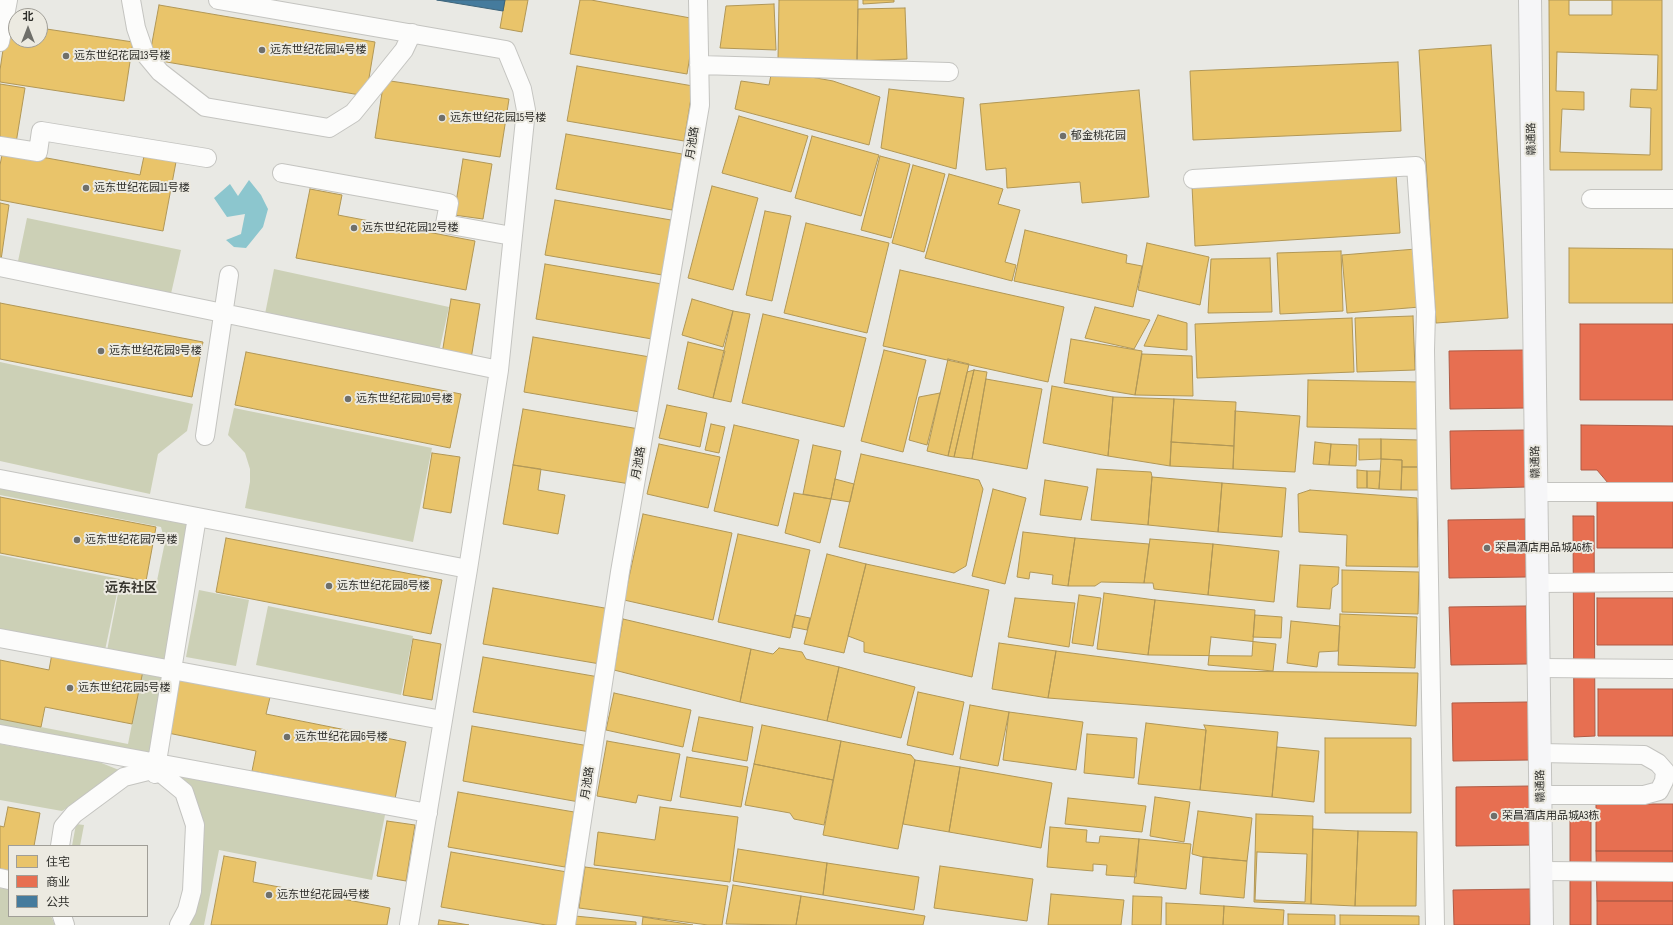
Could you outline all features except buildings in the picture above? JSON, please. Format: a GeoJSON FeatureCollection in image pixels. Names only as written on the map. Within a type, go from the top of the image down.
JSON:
{"type":"FeatureCollection","features":[{"type":"Feature","properties":{"kind":"street","name":"赣通路"},"geometry":{"type":"LineString","coordinates":[[1530,0],[1542,925]]}},
{"type":"Feature","properties":{"kind":"lane"},"geometry":{"type":"LineString","coordinates":[[0,42],[8,0]]}},
{"type":"Feature","properties":{"kind":"lane"},"geometry":{"type":"LineString","coordinates":[[131,0],[136,28],[145,54],[160,72],[205,107],[329,128],[352,113],[371,92],[404,50],[412,33]]}},
{"type":"Feature","properties":{"kind":"lane"},"geometry":{"type":"LineString","coordinates":[[218,0],[506,50],[522,89],[526,110],[499,370],[410,925]]}},
{"type":"Feature","properties":{"kind":"lane","name":"月池路"},"geometry":{"type":"LineString","coordinates":[[566,925],[620,572],[700,105],[698,0]]}},
{"type":"Feature","properties":{"kind":"lane"},"geometry":{"type":"LineString","coordinates":[[699,65],[949,72]]}},
{"type":"Feature","properties":{"kind":"lane"},"geometry":{"type":"LineString","coordinates":[[0,146],[38,152],[41,131],[207,158]]}},
{"type":"Feature","properties":{"kind":"lane"},"geometry":{"type":"LineString","coordinates":[[1193,179],[1416,166],[1426,312],[1425,366],[1435,925]]}},
{"type":"Feature","properties":{"kind":"lane"},"geometry":{"type":"LineString","coordinates":[[282,173],[449,203],[445,224],[512,236]]}},
{"type":"Feature","properties":{"kind":"lane"},"geometry":{"type":"LineString","coordinates":[[1591,198],[1673,198]]}},
{"type":"Feature","properties":{"kind":"lane"},"geometry":{"type":"LineString","coordinates":[[0,267],[499,370]]}},
{"type":"Feature","properties":{"kind":"lane"},"geometry":{"type":"LineString","coordinates":[[206,436],[229,275]]}},
{"type":"Feature","properties":{"kind":"lane"},"geometry":{"type":"LineString","coordinates":[[0,479],[468,569]]}},
{"type":"Feature","properties":{"kind":"lane"},"geometry":{"type":"LineString","coordinates":[[1537,492],[1673,492]]}},
{"type":"Feature","properties":{"kind":"lane"},"geometry":{"type":"LineString","coordinates":[[156,769],[197,517]]}},
{"type":"Feature","properties":{"kind":"lane"},"geometry":{"type":"LineString","coordinates":[[1538,583],[1673,582]]}},
{"type":"Feature","properties":{"kind":"lane"},"geometry":{"type":"LineString","coordinates":[[0,638],[442,720]]}},
{"type":"Feature","properties":{"kind":"lane"},"geometry":{"type":"LineString","coordinates":[[1539,668],[1673,669]]}},
{"type":"Feature","properties":{"kind":"lane"},"geometry":{"type":"LineString","coordinates":[[0,734],[156,769],[428,813]]}},
{"type":"Feature","properties":{"kind":"lane"},"geometry":{"type":"LineString","coordinates":[[1540,753],[1644,755],[1669,771],[1659,790],[1644,795],[1541,795]]}},
{"type":"Feature","properties":{"kind":"lane"},"geometry":{"type":"LineString","coordinates":[[60,845],[63,827],[74,814],[124,777],[156,769]]}},
{"type":"Feature","properties":{"kind":"lane"},"geometry":{"type":"LineString","coordinates":[[156,769],[184,792],[195,825],[192,890],[187,910],[181,925]]}},
{"type":"Feature","properties":{"kind":"lane"},"geometry":{"type":"LineString","coordinates":[[1542,871],[1673,872]]}},
{"type":"Feature","properties":{"kind":"green space"},"geometry":{"type":"Polygon","coordinates":[[[27,218],[181,250],[170,298],[17,266],[27,218]]]}},
{"type":"Feature","properties":{"kind":"green space"},"geometry":{"type":"Polygon","coordinates":[[[274,269],[449,307],[439,352],[265,314],[274,269]]]}},
{"type":"Feature","properties":{"kind":"green space"},"geometry":{"type":"Polygon","coordinates":[[[0,362],[193,404],[187,431],[158,454],[150,494],[0,461],[0,362]]]}},
{"type":"Feature","properties":{"kind":"green space"},"geometry":{"type":"Polygon","coordinates":[[[234,408],[432,448],[413,542],[245,508],[250,482],[250,469],[245,453],[228,435],[234,408]]]}},
{"type":"Feature","properties":{"kind":"green space"},"geometry":{"type":"Polygon","coordinates":[[[0,482],[195,520],[148,760],[0,733],[0,719],[128,744],[144,663],[106,656],[119,588],[154,595],[165,542],[161,527],[0,495],[0,482]]]}},
{"type":"Feature","properties":{"kind":"green space"},"geometry":{"type":"Polygon","coordinates":[[[0,555],[120,579],[104,655],[0,634],[0,555]]]}},
{"type":"Feature","properties":{"kind":"green space"},"geometry":{"type":"Polygon","coordinates":[[[199,590],[249,600],[236,666],[186,657],[199,590]]]}},
{"type":"Feature","properties":{"kind":"green space"},"geometry":{"type":"Polygon","coordinates":[[[268,606],[413,636],[401,695],[256,665],[268,606]]]}},
{"type":"Feature","properties":{"kind":"green space"},"geometry":{"type":"Polygon","coordinates":[[[0,744],[99,762],[124,772],[62,811],[0,800],[0,744]]]}},
{"type":"Feature","properties":{"kind":"green space"},"geometry":{"type":"Polygon","coordinates":[[[180,774],[385,815],[372,880],[219,850],[204,925],[186,925],[199,820],[180,774]]]}},
{"type":"Feature","properties":{"kind":"green space"},"geometry":{"type":"Polygon","coordinates":[[[76,824],[84,825],[80,845],[72,845],[76,824]]]}},
{"type":"Feature","properties":{"kind":"green space"},"geometry":{"type":"Polygon","coordinates":[[[0,888],[8,889],[8,917],[51,917],[55,925],[0,925],[0,888]]]}},
{"type":"Feature","properties":{"kind":"water"},"geometry":{"type":"Polygon","coordinates":[[[249,180],[261,195],[268,209],[263,227],[246,248],[234,247],[226,240],[241,234],[245,214],[227,217],[214,198],[230,184],[238,196],[249,180]]]}},
{"type":"Feature","properties":{"kind":"place","name":"远东世纪花园14号楼"},"geometry":{"type":"Point","coordinates":[262,50]}},
{"type":"Feature","properties":{"kind":"place","name":"远东世纪花园13号楼"},"geometry":{"type":"Point","coordinates":[66,56]}},
{"type":"Feature","properties":{"kind":"place","name":"远东世纪花园15号楼"},"geometry":{"type":"Point","coordinates":[442,118]}},
{"type":"Feature","properties":{"kind":"place","name":"郁金桃花园"},"geometry":{"type":"Point","coordinates":[1063,136]}},
{"type":"Feature","properties":{"kind":"place","name":"远东世纪花园11号楼"},"geometry":{"type":"Point","coordinates":[86,188]}},
{"type":"Feature","properties":{"kind":"place","name":"远东世纪花园12号楼"},"geometry":{"type":"Point","coordinates":[354,228]}},
{"type":"Feature","properties":{"kind":"place","name":"远东世纪花园9号楼"},"geometry":{"type":"Point","coordinates":[101,351]}},
{"type":"Feature","properties":{"kind":"place","name":"远东世纪花园10号楼"},"geometry":{"type":"Point","coordinates":[348,399]}},
{"type":"Feature","properties":{"kind":"place","name":"远东世纪花园7号楼"},"geometry":{"type":"Point","coordinates":[77,540]}},
{"type":"Feature","properties":{"kind":"place","name":"荣昌酒店用品城A6栋"},"geometry":{"type":"Point","coordinates":[1487,548]}},
{"type":"Feature","properties":{"kind":"place","name":"远东世纪花园8号楼"},"geometry":{"type":"Point","coordinates":[329,586]}},
{"type":"Feature","properties":{"kind":"place","name":"远东世纪花园5号楼"},"geometry":{"type":"Point","coordinates":[70,688]}},
{"type":"Feature","properties":{"kind":"place","name":"远东世纪花园6号楼"},"geometry":{"type":"Point","coordinates":[287,737]}},
{"type":"Feature","properties":{"kind":"place","name":"荣昌酒店用品城A3栋"},"geometry":{"type":"Point","coordinates":[1494,816]}},
{"type":"Feature","properties":{"kind":"place","name":"远东世纪花园4号楼"},"geometry":{"type":"Point","coordinates":[269,895]}},
{"type":"Feature","properties":{"kind":"district","name":"远东社区"},"geometry":{"type":"Point","coordinates":[131,589]}}]}
